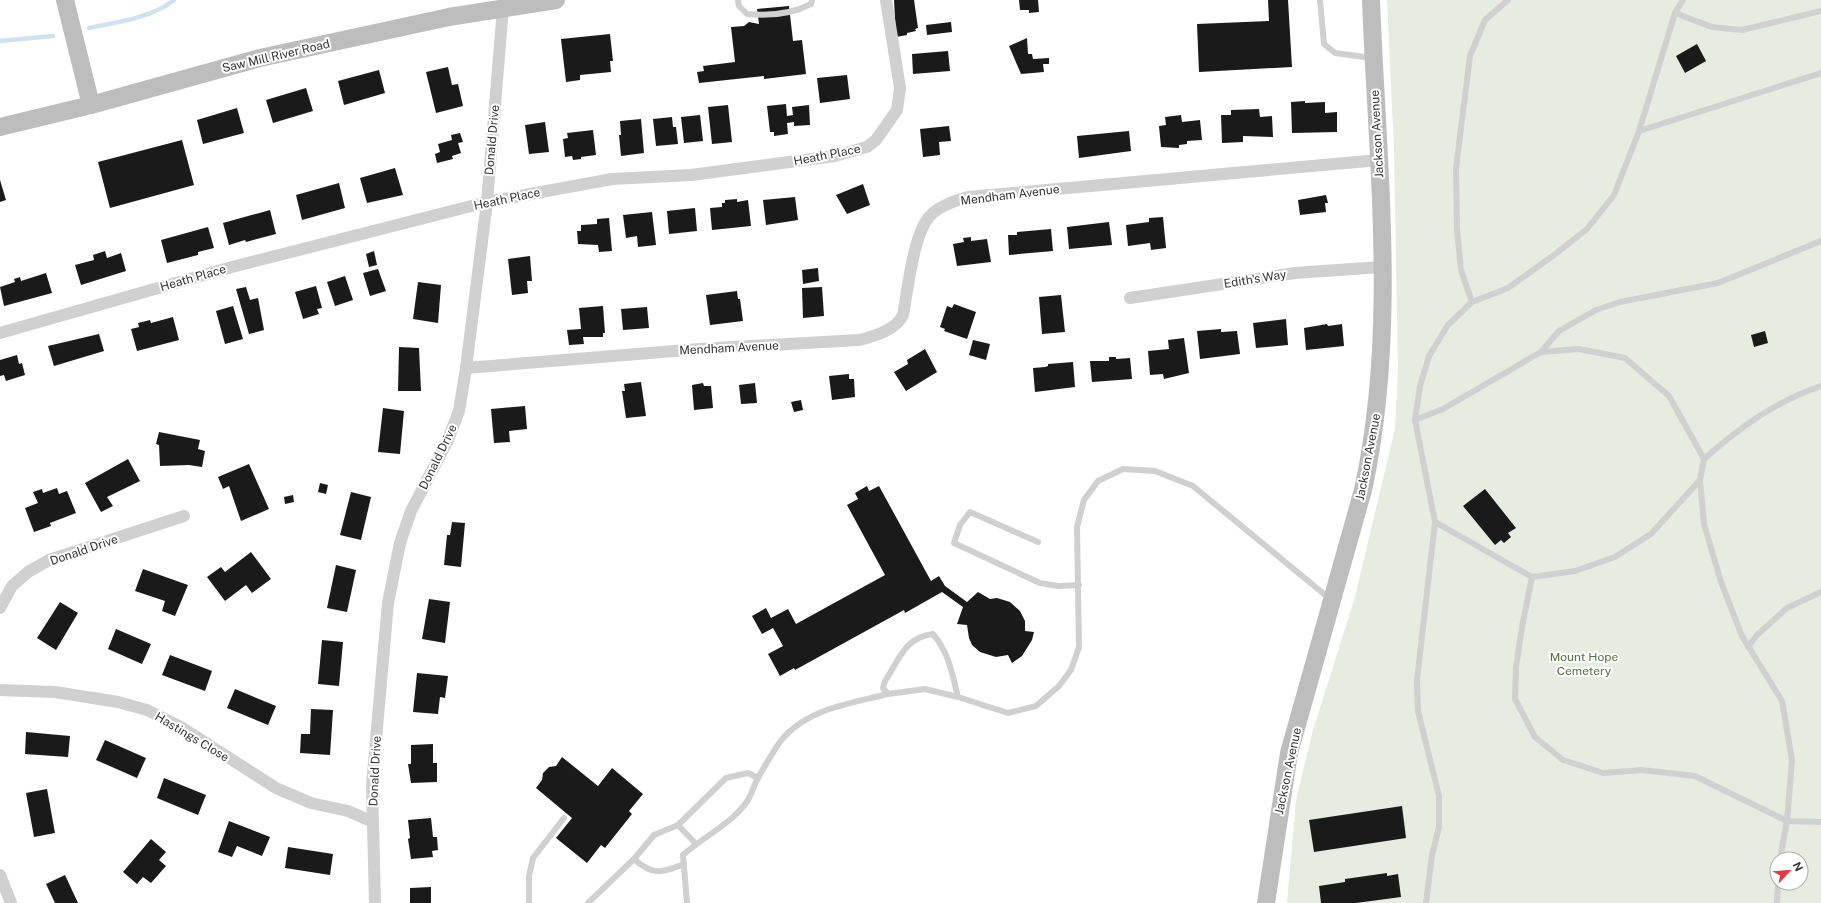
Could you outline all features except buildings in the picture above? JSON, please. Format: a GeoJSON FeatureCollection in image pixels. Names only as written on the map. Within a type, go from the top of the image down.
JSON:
{"type":"FeatureCollection","features":[{"type":"Feature","properties":{"kind":"main road"},"geometry":{"type":"LineString","coordinates":[[65,0],[91,105]]}},
{"type":"Feature","properties":{"kind":"main road","name":"Saw Mill River Road"},"geometry":{"type":"LineString","coordinates":[[0,127],[91,105],[260,58],[449,17],[556,0]]}},
{"type":"Feature","properties":{"kind":"main road","name":"Jackson Avenue"},"geometry":{"type":"LineString","coordinates":[[1266,903],[1279,809],[1289,753],[1363,490],[1372,451],[1378,400],[1381,341],[1380,160],[1373,58],[1371,0]]}},
{"type":"Feature","properties":{"kind":"street","name":"Heath Place"},"geometry":{"type":"LineString","coordinates":[[0,333],[232,267],[487,202],[612,178],[691,175],[835,156],[867,147],[876,140],[897,110],[900,88],[886,0]]}},
{"type":"Feature","properties":{"kind":"street","name":"Donald Drive"},"geometry":{"type":"LineString","coordinates":[[375,903],[372,785],[388,603],[400,543],[411,511],[447,442],[459,412],[487,202],[503,8]]}},
{"type":"Feature","properties":{"kind":"street","name":"Mendham Avenue"},"geometry":{"type":"LineString","coordinates":[[466,368],[699,349],[859,340],[874,336],[899,324],[903,315],[919,235],[930,216],[952,202],[968,197],[1380,160]]}},
{"type":"Feature","properties":{"kind":"street","name":"Edith's Way"},"geometry":{"type":"LineString","coordinates":[[1130,298],[1296,273],[1381,267]]}},
{"type":"Feature","properties":{"kind":"street","name":"Donald Drive"},"geometry":{"type":"LineString","coordinates":[[0,608],[12,586],[28,572],[49,560],[184,516]]}},
{"type":"Feature","properties":{"kind":"street","name":"Hastings Close"},"geometry":{"type":"LineString","coordinates":[[0,690],[63,693],[118,702],[147,710],[180,727],[276,788],[311,803],[348,811],[373,822]]}},
{"type":"Feature","properties":{"kind":"street"},"geometry":{"type":"LineString","coordinates":[[0,875],[11,903]]}},
{"type":"Feature","properties":{"kind":"lane"},"geometry":{"type":"LineString","coordinates":[[738,0],[739,6],[747,14],[758,15],[799,10],[811,4],[812,0]]}},
{"type":"Feature","properties":{"kind":"lane"},"geometry":{"type":"LineString","coordinates":[[1320,0],[1324,44],[1335,53],[1373,58]]}},
{"type":"Feature","properties":{"kind":"lane"},"geometry":{"type":"LineString","coordinates":[[1472,302],[1461,270],[1456,229],[1456,168],[1470,56],[1485,20],[1508,0]]}},
{"type":"Feature","properties":{"kind":"lane"},"geometry":{"type":"LineString","coordinates":[[1426,903],[1432,856],[1439,826],[1439,796],[1418,711],[1417,680],[1435,522],[1415,420],[1420,386],[1429,356],[1448,325],[1472,302],[1508,288],[1554,256],[1587,229],[1614,195],[1639,131],[1675,13],[1683,0]]}},
{"type":"Feature","properties":{"kind":"lane"},"geometry":{"type":"LineString","coordinates":[[1675,13],[1712,27],[1742,30],[1821,11]]}},
{"type":"Feature","properties":{"kind":"lane"},"geometry":{"type":"LineString","coordinates":[[1639,131],[1821,73]]}},
{"type":"Feature","properties":{"kind":"lane"},"geometry":{"type":"LineString","coordinates":[[1415,420],[1443,409],[1541,352],[1559,331],[1596,310],[1620,302],[1718,283],[1821,241]]}},
{"type":"Feature","properties":{"kind":"lane"},"geometry":{"type":"LineString","coordinates":[[1541,352],[1579,349],[1625,358],[1669,396],[1704,459]]}},
{"type":"Feature","properties":{"kind":"lane"},"geometry":{"type":"LineString","coordinates":[[1781,851],[1787,821],[1792,760],[1782,701],[1742,636],[1721,582],[1704,524],[1700,480],[1704,459],[1736,431],[1797,394],[1821,386]]}},
{"type":"Feature","properties":{"kind":"lane"},"geometry":{"type":"LineString","coordinates":[[687,903],[683,855],[696,844],[726,824],[748,800],[758,778],[778,744],[793,728],[817,713],[888,694],[925,690],[958,697],[1008,713],[1036,706],[1059,686],[1071,670],[1079,647],[1078,527],[1084,500],[1098,481],[1123,469],[1155,471],[1193,486],[1333,601]]}},
{"type":"Feature","properties":{"kind":"lane"},"geometry":{"type":"LineString","coordinates":[[1435,522],[1532,577],[1575,571],[1615,557],[1651,534],[1700,480]]}},
{"type":"Feature","properties":{"kind":"lane"},"geometry":{"type":"LineString","coordinates":[[1038,542],[970,512],[960,525],[954,543],[1040,583],[1058,586],[1079,585]]}},
{"type":"Feature","properties":{"kind":"lane"},"geometry":{"type":"LineString","coordinates":[[1532,577],[1520,640],[1515,699],[1535,737],[1563,760],[1603,773],[1642,770],[1695,776],[1787,821],[1821,822]]}},
{"type":"Feature","properties":{"kind":"lane"},"geometry":{"type":"LineString","coordinates":[[1748,647],[1757,635],[1787,608],[1821,592]]}},
{"type":"Feature","properties":{"kind":"lane"},"geometry":{"type":"LineString","coordinates":[[888,694],[883,688],[885,681],[910,642],[921,635],[933,634],[941,644],[950,662],[958,697]]}},
{"type":"Feature","properties":{"kind":"lane"},"geometry":{"type":"LineString","coordinates":[[588,903],[634,859],[654,835],[678,825],[726,778],[748,773],[758,778]]}},
{"type":"Feature","properties":{"kind":"lane"},"geometry":{"type":"LineString","coordinates":[[529,903],[529,876],[533,858],[564,818]]}},
{"type":"Feature","properties":{"kind":"lane"},"geometry":{"type":"LineString","coordinates":[[678,825],[696,844]]}},
{"type":"Feature","properties":{"kind":"lane"},"geometry":{"type":"LineString","coordinates":[[634,859],[644,868],[655,872],[666,871],[684,864]]}},
{"type":"Feature","properties":{"kind":"lane"},"geometry":{"type":"LineString","coordinates":[[1777,903],[1778,891]]}},
{"type":"Feature","properties":{"kind":"green space","name":"Mount Hope Cemetery"},"geometry":{"type":"Polygon","coordinates":[[[1387,0],[1821,0],[1821,903],[1287,903],[1296,800],[1313,730],[1355,597],[1395,428],[1398,369],[1394,149],[1387,0]]]}},
{"type":"Feature","properties":{"kind":"waterway"},"geometry":{"type":"LineString","coordinates":[[89,28],[145,15],[174,0]]}},
{"type":"Feature","properties":{"kind":"waterway"},"geometry":{"type":"LineString","coordinates":[[0,41],[53,36]]}}]}
